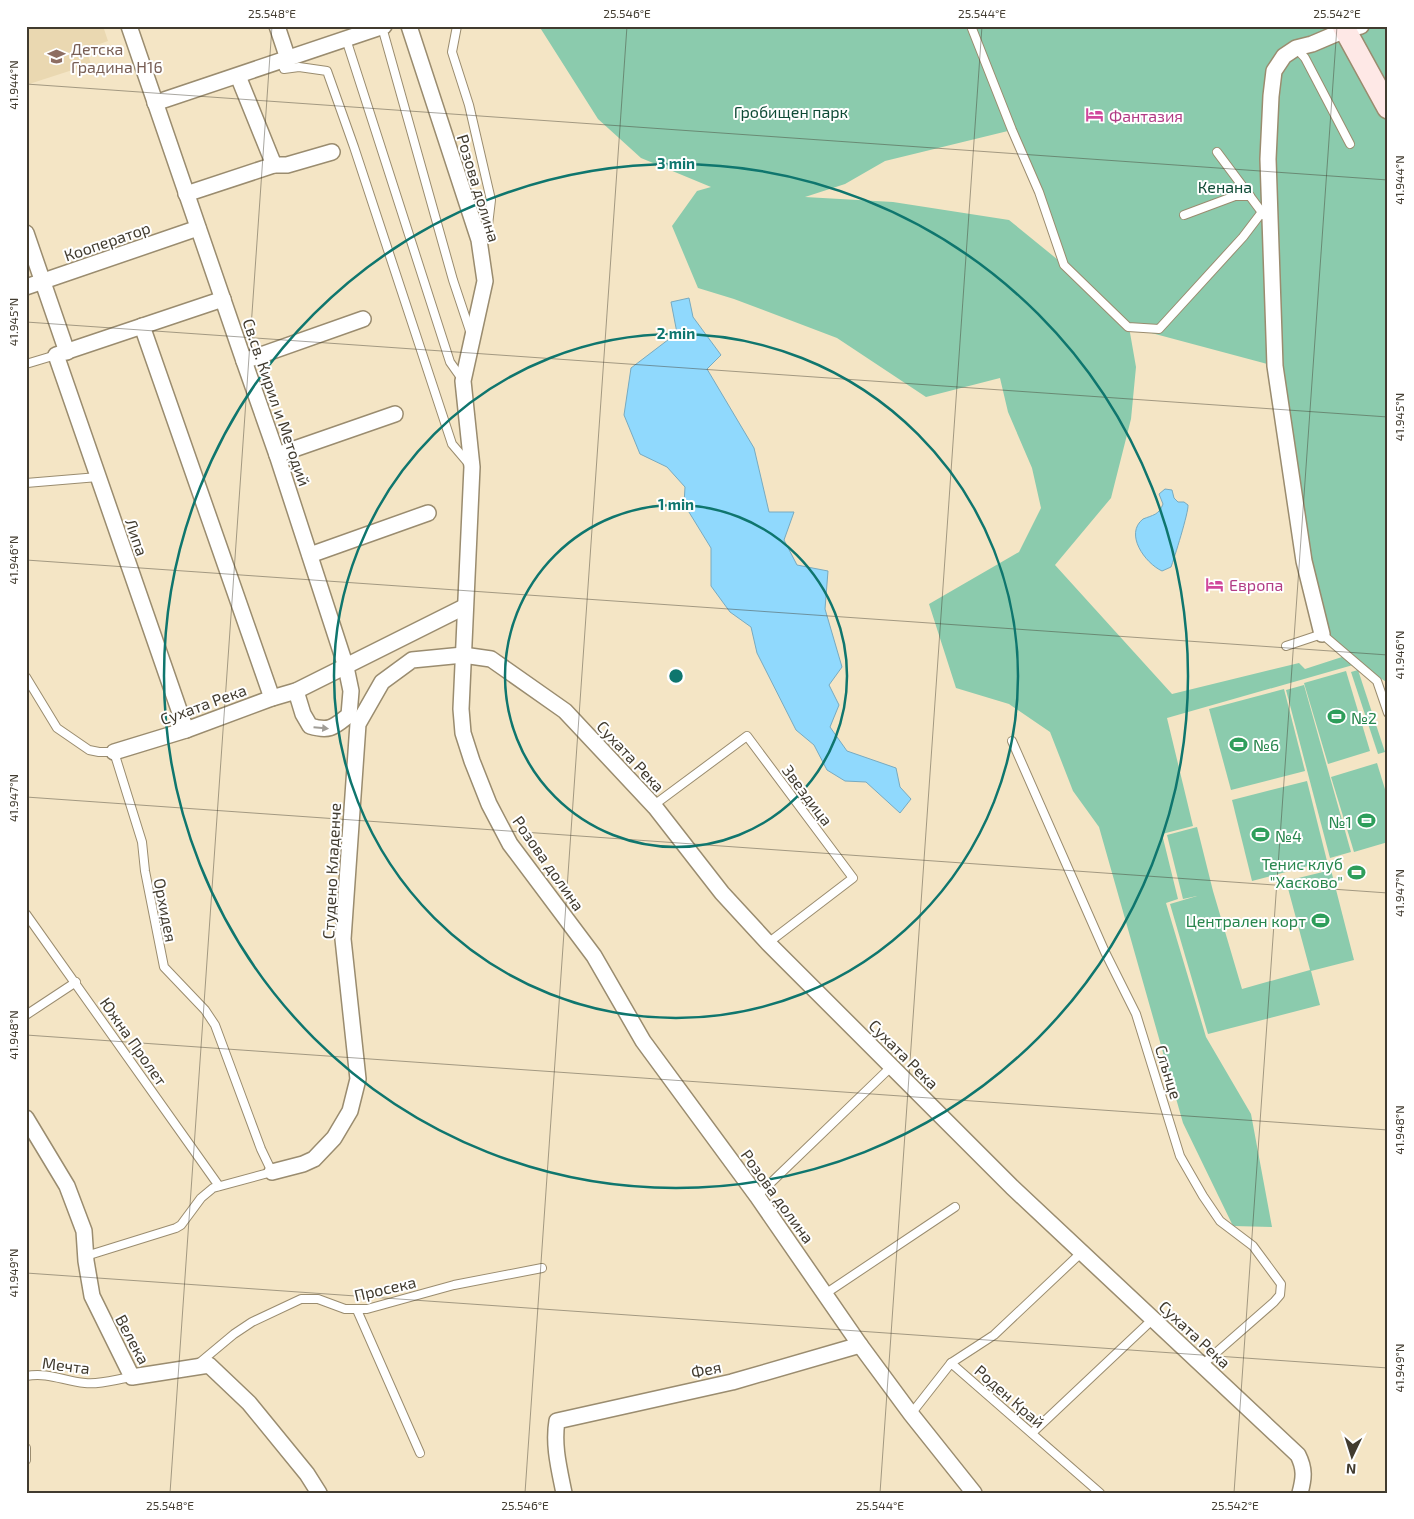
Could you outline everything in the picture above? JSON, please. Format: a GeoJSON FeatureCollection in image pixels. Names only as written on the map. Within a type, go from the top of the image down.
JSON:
{"type":"FeatureCollection","features":[{"type":"Feature","properties":{"kind":"main road"},"geometry":{"type":"LineString","coordinates":[[1350,27],[1388,108]]}},
{"type":"Feature","properties":{"kind":"street","name":"Св.св. Кирил и Методий"},"geometry":{"type":"LineString","coordinates":[[129,26],[310,555],[346,667],[354,719]]}},
{"type":"Feature","properties":{"kind":"street"},"geometry":{"type":"LineString","coordinates":[[277,26],[284,60]]}},
{"type":"Feature","properties":{"kind":"street"},"geometry":{"type":"LineString","coordinates":[[155,104],[383,26]]}},
{"type":"Feature","properties":{"kind":"street","name":"Розова долина"},"geometry":{"type":"LineString","coordinates":[[408,26],[479,240],[485,281],[463,381],[472,467],[460,708],[463,733],[489,804],[510,844],[594,956],[643,1041],[757,1196],[860,1345],[911,1414],[974,1493]]}},
{"type":"Feature","properties":{"kind":"street"},"geometry":{"type":"LineString","coordinates":[[1322,634],[1304,561],[1275,366],[1266,218],[1268,159],[1274,72],[1284,56],[1296,48],[1312,44],[1350,27]]}},
{"type":"Feature","properties":{"kind":"street"},"geometry":{"type":"LineString","coordinates":[[238,76],[274,165]]}},
{"type":"Feature","properties":{"kind":"street"},"geometry":{"type":"LineString","coordinates":[[186,194],[274,165],[287,164],[332,152]]}},
{"type":"Feature","properties":{"kind":"street","name":"Кооператор"},"geometry":{"type":"LineString","coordinates":[[26,287],[198,228]]}},
{"type":"Feature","properties":{"kind":"street","name":"Липа"},"geometry":{"type":"LineString","coordinates":[[26,233],[43,282],[98,477],[186,730]]}},
{"type":"Feature","properties":{"kind":"street"},"geometry":{"type":"LineString","coordinates":[[62,353],[223,299]]}},
{"type":"Feature","properties":{"kind":"street"},"geometry":{"type":"LineString","coordinates":[[244,361],[363,319]]}},
{"type":"Feature","properties":{"kind":"street"},"geometry":{"type":"LineString","coordinates":[[142,326],[272,698]]}},
{"type":"Feature","properties":{"kind":"street"},"geometry":{"type":"LineString","coordinates":[[277,455],[395,414]]}},
{"type":"Feature","properties":{"kind":"street"},"geometry":{"type":"LineString","coordinates":[[310,555],[428,513]]}},
{"type":"Feature","properties":{"kind":"street","name":"Сухата Река"},"geometry":{"type":"LineString","coordinates":[[114,752],[186,730],[296,691],[464,607]]}},
{"type":"Feature","properties":{"kind":"street","name":"Сухата Река"},"geometry":{"type":"LineString","coordinates":[[463,655],[492,659],[565,711],[654,806],[722,893],[768,944],[1012,1187],[1298,1455],[1303,1466],[1304,1477],[1300,1493]]}},
{"type":"Feature","properties":{"kind":"street","name":"Студено Кладенче"},"geometry":{"type":"LineString","coordinates":[[272,1172],[303,1164],[314,1159],[334,1138],[342,1125],[350,1111],[356,1089],[358,1069],[344,939],[354,719],[382,682],[412,660],[463,655]]}},
{"type":"Feature","properties":{"kind":"street"},"geometry":{"type":"LineString","coordinates":[[296,691],[303,714],[310,726],[320,729],[333,728],[354,719]]}},
{"type":"Feature","properties":{"kind":"street","name":"Велека"},"geometry":{"type":"LineString","coordinates":[[26,1118],[67,1186],[84,1231],[92,1296],[132,1377],[209,1366],[249,1403],[307,1474],[319,1493]]}},
{"type":"Feature","properties":{"kind":"street","name":"Фея"},"geometry":{"type":"LineString","coordinates":[[564,1493],[557,1458],[555,1435],[558,1420],[732,1382],[860,1345]]}},
{"type":"Feature","properties":{"kind":"lane"},"geometry":{"type":"LineString","coordinates":[[383,26],[453,280],[472,338]]}},
{"type":"Feature","properties":{"kind":"lane"},"geometry":{"type":"LineString","coordinates":[[458,26],[452,52],[469,106],[492,200],[488,225],[479,240]]}},
{"type":"Feature","properties":{"kind":"lane"},"geometry":{"type":"LineString","coordinates":[[971,26],[1038,192],[1064,265],[1128,326],[1159,329],[1243,237],[1266,218],[1217,152]]}},
{"type":"Feature","properties":{"kind":"lane"},"geometry":{"type":"LineString","coordinates":[[346,39],[450,362],[463,381]]}},
{"type":"Feature","properties":{"kind":"lane"},"geometry":{"type":"LineString","coordinates":[[1296,48],[1305,58],[1350,144]]}},
{"type":"Feature","properties":{"kind":"lane"},"geometry":{"type":"LineString","coordinates":[[284,60],[284,69],[299,68],[327,71],[452,444],[472,467]]}},
{"type":"Feature","properties":{"kind":"lane"},"geometry":{"type":"LineString","coordinates":[[1184,215],[1235,196],[1250,196]]}},
{"type":"Feature","properties":{"kind":"lane"},"geometry":{"type":"LineString","coordinates":[[26,364],[62,353]]}},
{"type":"Feature","properties":{"kind":"lane"},"geometry":{"type":"LineString","coordinates":[[26,483],[98,477]]}},
{"type":"Feature","properties":{"kind":"lane"},"geometry":{"type":"LineString","coordinates":[[1286,646],[1322,634],[1345,656],[1377,681],[1388,713]]}},
{"type":"Feature","properties":{"kind":"lane"},"geometry":{"type":"LineString","coordinates":[[26,677],[57,728],[89,750],[114,752]]}},
{"type":"Feature","properties":{"kind":"lane","name":"Звездица"},"geometry":{"type":"LineString","coordinates":[[654,806],[747,736],[853,878],[768,944]]}},
{"type":"Feature","properties":{"kind":"lane","name":"Слънце"},"geometry":{"type":"LineString","coordinates":[[1012,741],[1105,952],[1136,1014],[1180,1156],[1220,1221],[1253,1246],[1281,1284],[1280,1295],[1274,1302],[1202,1364]]}},
{"type":"Feature","properties":{"kind":"lane","name":"Орхидея"},"geometry":{"type":"LineString","coordinates":[[114,752],[142,842],[144,871],[164,967],[205,1010],[215,1025],[261,1149],[272,1172]]}},
{"type":"Feature","properties":{"kind":"lane","name":"Южна Пролет"},"geometry":{"type":"LineString","coordinates":[[26,914],[219,1186]]}},
{"type":"Feature","properties":{"kind":"lane"},"geometry":{"type":"LineString","coordinates":[[26,1015],[76,982]]}},
{"type":"Feature","properties":{"kind":"lane"},"geometry":{"type":"LineString","coordinates":[[757,1196],[892,1066]]}},
{"type":"Feature","properties":{"kind":"lane"},"geometry":{"type":"LineString","coordinates":[[86,1256],[176,1228],[207,1192],[219,1186],[272,1172]]}},
{"type":"Feature","properties":{"kind":"lane"},"geometry":{"type":"LineString","coordinates":[[825,1294],[955,1207]]}},
{"type":"Feature","properties":{"kind":"lane"},"geometry":{"type":"LineString","coordinates":[[952,1363],[994,1335],[1082,1252]]}},
{"type":"Feature","properties":{"kind":"lane","name":"Просека"},"geometry":{"type":"LineString","coordinates":[[195,1367],[234,1334],[252,1322],[301,1299],[318,1299],[344,1309],[367,1309],[454,1285],[542,1268]]}},
{"type":"Feature","properties":{"kind":"lane"},"geometry":{"type":"LineString","coordinates":[[357,1310],[420,1453]]}},
{"type":"Feature","properties":{"kind":"lane"},"geometry":{"type":"LineString","coordinates":[[1032,1434],[1153,1319]]}},
{"type":"Feature","properties":{"kind":"lane","name":"Роден Край"},"geometry":{"type":"LineString","coordinates":[[911,1414],[952,1363],[1100,1493]]}},
{"type":"Feature","properties":{"kind":"lane","name":"Мечта"},"geometry":{"type":"LineString","coordinates":[[26,1376],[36,1374],[52,1375],[86,1384],[132,1377]]}},
{"type":"Feature","properties":{"kind":"lane"},"geometry":{"type":"LineString","coordinates":[[26,1448],[26,1460]]}},
{"type":"Feature","properties":{"kind":"shaded area","name":"Детска Градина Н16"},"geometry":{"type":"Polygon","coordinates":[[[26,26],[103,26],[108,41],[86,49],[91,64],[26,85],[26,26]]]}},
{"type":"Feature","properties":{"kind":"green space"},"geometry":{"type":"Polygon","coordinates":[[[539,26],[971,26],[1012,130],[885,161],[845,184],[805,197],[893,202],[1009,220],[1063,264],[973,26],[1343,26],[1388,108],[1388,683],[1347,657],[1353,665],[1167,718],[1193,826],[1162,834],[1178,899],[1166,903],[1206,1037],[1251,1114],[1272,1227],[1233,1226],[1183,1123],[1099,827],[1073,791],[1050,732],[1009,704],[956,688],[929,604],[1019,552],[1041,508],[1032,468],[1008,412],[1000,378],[926,397],[837,338],[734,299],[698,288],[672,226],[697,191],[711,187],[641,158],[598,119],[539,26]],[[1129,327],[1136,367],[1131,419],[1111,498],[1055,565],[1172,694],[1299,663],[1305,669],[1345,656],[1322,634],[1275,366],[1129,327]]]}},
{"type":"Feature","properties":{"kind":"green space"},"geometry":{"type":"Polygon","coordinates":[[[1344,26],[1388,26],[1388,103],[1344,26]]]}},
{"type":"Feature","properties":{"kind":"green space"},"geometry":{"type":"Polygon","coordinates":[[[1358,670],[1385,752],[1378,754],[1351,672],[1358,670]]]}},
{"type":"Feature","properties":{"kind":"green space","name":"№2"},"geometry":{"type":"Polygon","coordinates":[[[1346,671],[1370,751],[1328,764],[1304,683],[1346,671]]]}},
{"type":"Feature","properties":{"kind":"green space"},"geometry":{"type":"Polygon","coordinates":[[[1304,685],[1351,852],[1330,858],[1286,690],[1304,685]]]}},
{"type":"Feature","properties":{"kind":"green space"},"geometry":{"type":"Polygon","coordinates":[[[1284,689],[1305,771],[1231,790],[1209,709],[1284,689]]]}},
{"type":"Feature","properties":{"kind":"green space","name":"№1"},"geometry":{"type":"Polygon","coordinates":[[[1377,763],[1388,799],[1388,842],[1354,852],[1331,777],[1377,763]]]}},
{"type":"Feature","properties":{"kind":"green space"},"geometry":{"type":"Polygon","coordinates":[[[1307,781],[1327,861],[1252,881],[1232,800],[1307,781]]]}},
{"type":"Feature","properties":{"kind":"green space"},"geometry":{"type":"Polygon","coordinates":[[[1197,827],[1213,891],[1242,989],[1310,970],[1286,881],[1331,870],[1354,960],[1311,971],[1320,1005],[1208,1034],[1170,904],[1197,896],[1183,899],[1167,835],[1197,827]]]}},
{"type":"Feature","properties":{"kind":"water"},"geometry":{"type":"Polygon","coordinates":[[[689,298],[693,317],[721,355],[707,369],[754,448],[769,512],[794,512],[784,540],[797,565],[828,571],[825,609],[842,667],[829,685],[839,705],[830,727],[847,751],[896,768],[900,787],[911,799],[900,813],[866,782],[845,781],[827,770],[814,745],[796,730],[757,653],[751,627],[730,612],[711,586],[711,548],[684,504],[685,487],[667,467],[640,454],[624,415],[631,368],[677,333],[671,302],[689,298]]]}},
{"type":"Feature","properties":{"kind":"water"},"geometry":{"type":"Polygon","coordinates":[[[1165,489],[1172,490],[1174,498],[1178,502],[1184,502],[1188,505],[1188,509],[1171,567],[1162,571],[1149,562],[1139,548],[1136,532],[1138,525],[1143,519],[1160,510],[1163,504],[1159,494],[1165,489]]]}},
{"type":"Feature","properties":{"kind":"place","name":"Детска Градина Н16"},"geometry":{"type":"Point","coordinates":[57,57]}},
{"type":"Feature","properties":{"kind":"place","name":"Фантазия"},"geometry":{"type":"Point","coordinates":[1095,115]}},
{"type":"Feature","properties":{"kind":"place","name":"Европа"},"geometry":{"type":"Point","coordinates":[1215,584]}},
{"type":"Feature","properties":{"kind":"place","name":"№2"},"geometry":{"type":"Point","coordinates":[1337,717]}},
{"type":"Feature","properties":{"kind":"place","name":"№6"},"geometry":{"type":"Point","coordinates":[1239,744]}},
{"type":"Feature","properties":{"kind":"place","name":"№1"},"geometry":{"type":"Point","coordinates":[1366,821]}},
{"type":"Feature","properties":{"kind":"place","name":"№4"},"geometry":{"type":"Point","coordinates":[1261,835]}},
{"type":"Feature","properties":{"kind":"place","name":"Тенис клуб \"Хасково\""},"geometry":{"type":"Point","coordinates":[1357,872]}},
{"type":"Feature","properties":{"kind":"place","name":"Централен корт"},"geometry":{"type":"Point","coordinates":[1320,920]}},
{"type":"Feature","properties":{"kind":"park label","name":"Гробищен парк"},"geometry":{"type":"Point","coordinates":[791,111]}},
{"type":"Feature","properties":{"kind":"park label","name":"Кенана"},"geometry":{"type":"Point","coordinates":[1225,186]}}]}
